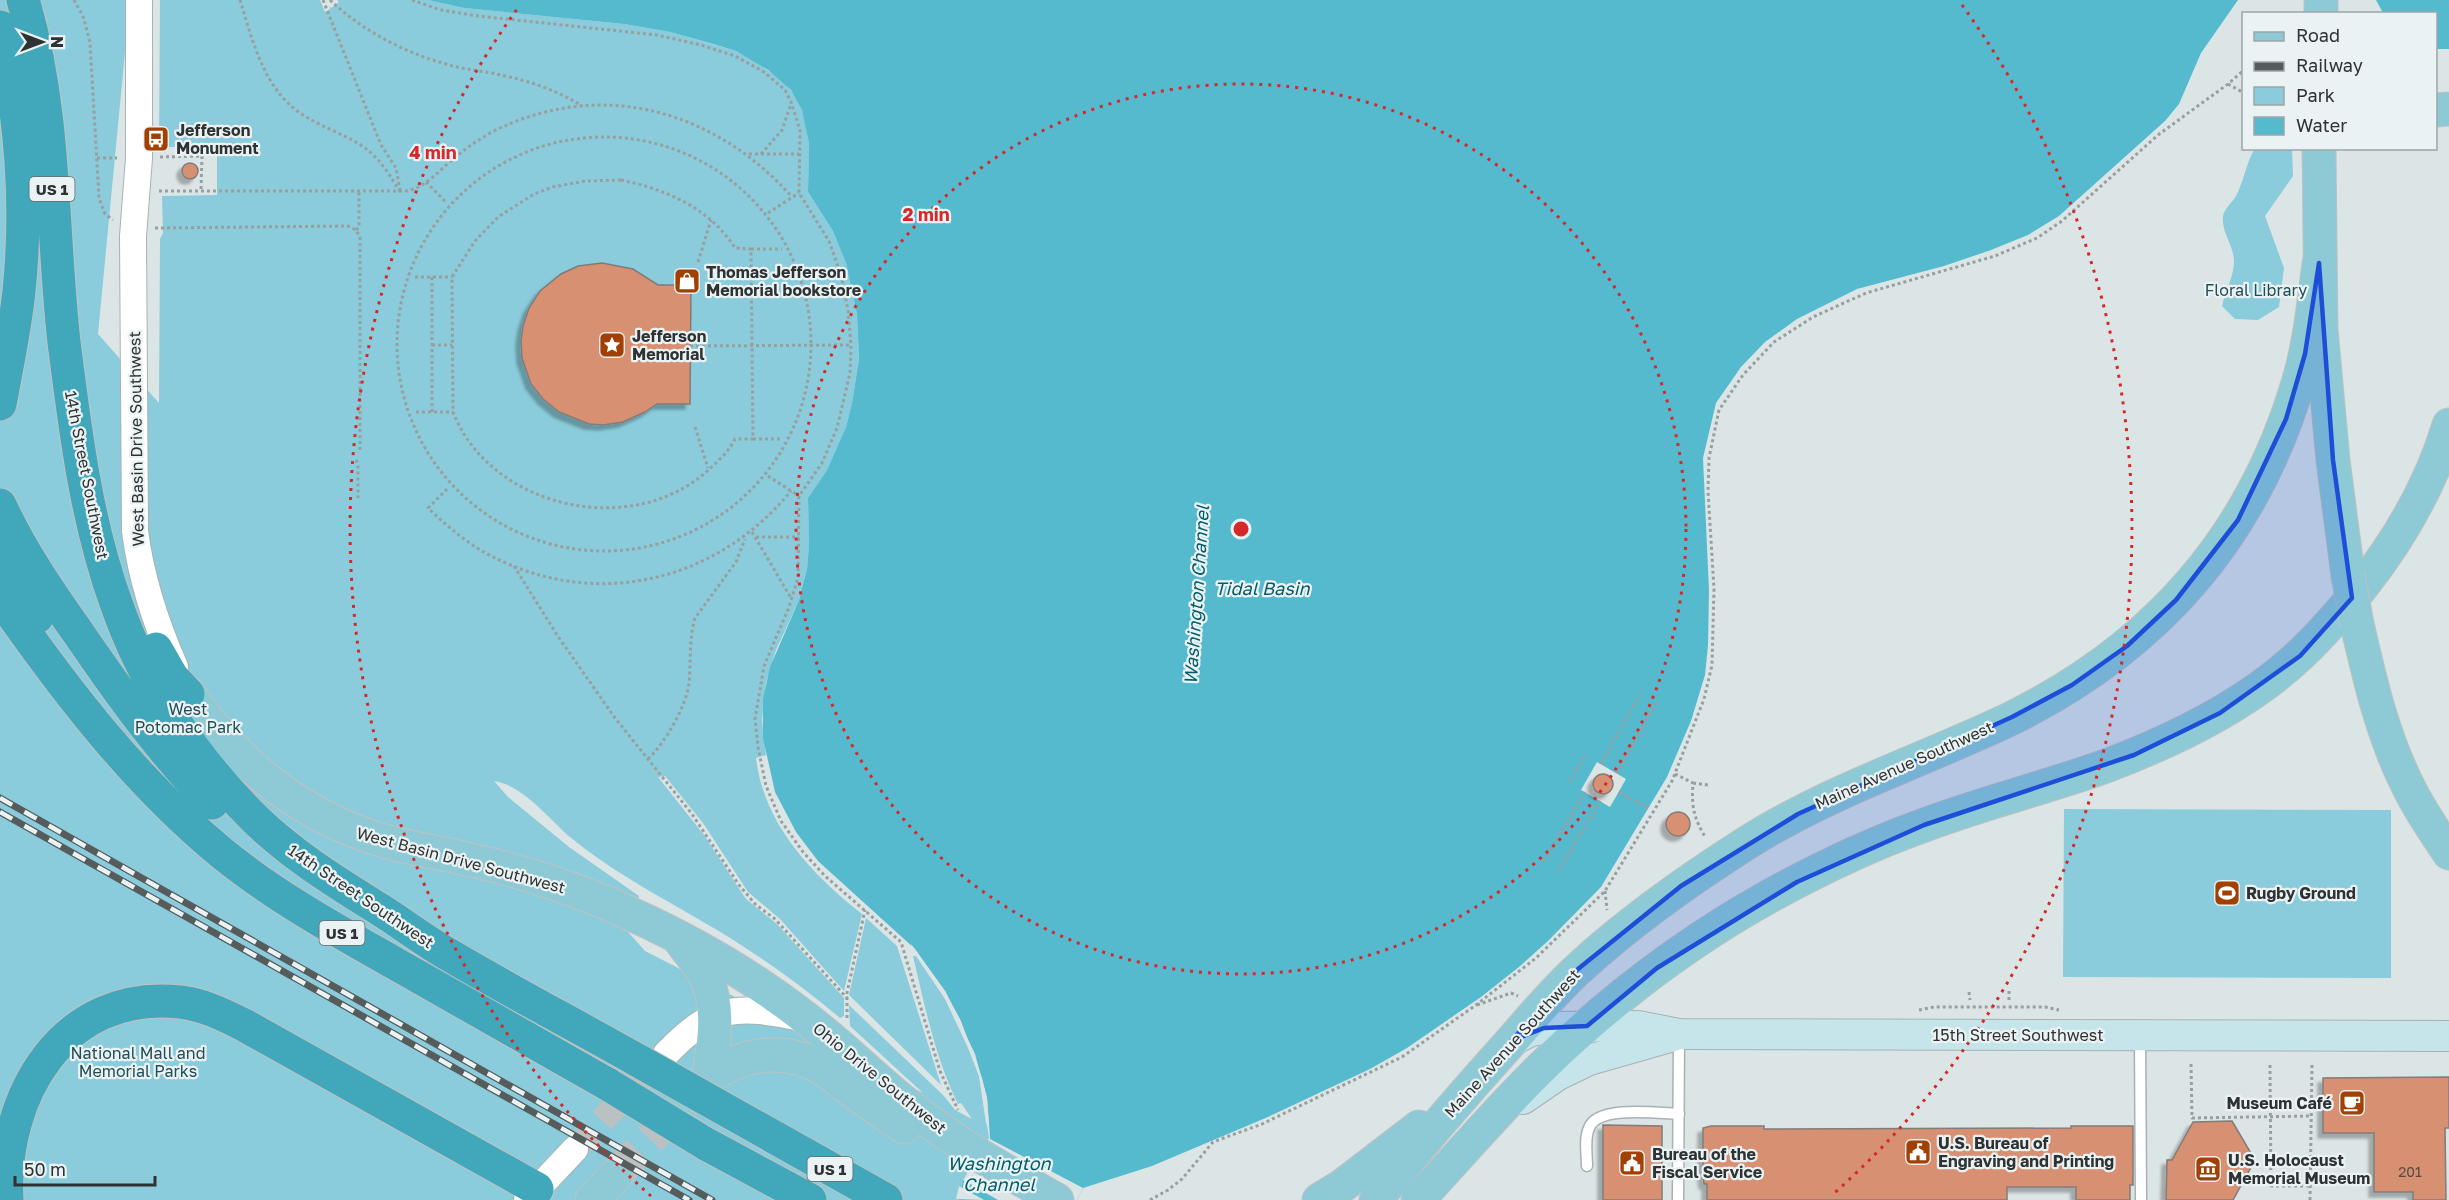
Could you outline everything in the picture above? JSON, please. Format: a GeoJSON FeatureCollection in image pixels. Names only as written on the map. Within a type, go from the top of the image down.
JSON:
{"type":"FeatureCollection","features":[{"type":"Feature","properties":{"kind":"highway","name":"14th Street Southwest"},"geometry":{"type":"LineString","coordinates":[[23,0],[34,39],[47,106],[57,276],[70,380],[91,513],[106,574],[117,605],[142,665],[175,722],[214,775],[257,821],[329,878],[449,955],[651,1057],[774,1137],[886,1200]]}},
{"type":"Feature","properties":{"kind":"highway"},"geometry":{"type":"LineString","coordinates":[[0,27],[9,67],[20,157],[21,225],[19,292],[0,404]]}},
{"type":"Feature","properties":{"kind":"highway"},"geometry":{"type":"LineString","coordinates":[[70,380],[100,480],[122,568],[160,656],[172,677],[188,694]]}},
{"type":"Feature","properties":{"kind":"highway"},"geometry":{"type":"LineString","coordinates":[[3,511],[48,589],[124,700],[214,805],[280,862],[324,894],[371,922],[449,955]]}},
{"type":"Feature","properties":{"kind":"highway"},"geometry":{"type":"LineString","coordinates":[[0,557],[60,653],[107,737]]}},
{"type":"Feature","properties":{"kind":"highway","name":"US 1"},"geometry":{"type":"LineString","coordinates":[[0,597],[47,664],[107,737],[172,809],[224,855],[316,918],[609,1085],[706,1144],[810,1200]]}},
{"type":"Feature","properties":{"kind":"highway"},"geometry":{"type":"LineString","coordinates":[[7,1200],[8,1154],[12,1129],[26,1090],[44,1060],[64,1038],[105,1013],[135,1004],[167,1001],[204,1008],[244,1025],[539,1196]]}},
{"type":"Feature","properties":{"kind":"highway"},"geometry":{"type":"LineString","coordinates":[[706,1144],[780,1200]]}},
{"type":"Feature","properties":{"kind":"main road"},"geometry":{"type":"LineString","coordinates":[[2319,150],[2319,263],[2326,395],[2338,505],[2357,624],[2370,680],[2394,755],[2410,791],[2449,853]]}},
{"type":"Feature","properties":{"kind":"main road","name":"Maine Avenue Southwest"},"geometry":{"type":"LineString","coordinates":[[1376,1200],[1424,1139],[1578,969],[1627,927],[1691,879],[1749,841],[1797,814],[1894,768],[2012,717],[2072,685],[2127,646],[2176,600],[2219,549],[2238,520],[2255,489],[2286,419],[2305,354],[2319,263]]}},
{"type":"Feature","properties":{"kind":"main road"},"geometry":{"type":"LineString","coordinates":[[1418,1200],[1521,1089],[1587,1026],[1657,968],[1740,914],[1797,882],[1860,851],[1924,825],[2134,755],[2200,724],[2266,682],[2300,656],[2324,632],[2390,548],[2421,494],[2449,425]]}},
{"type":"Feature","properties":{"kind":"main road","name":"West Basin Drive Southwest"},"geometry":{"type":"LineString","coordinates":[[188,694],[220,736],[254,770],[285,795],[334,822],[392,843],[469,859],[539,878],[603,902],[676,935],[730,964],[808,1020]]}},
{"type":"Feature","properties":{"kind":"main road"},"geometry":{"type":"LineString","coordinates":[[676,935],[707,978],[714,1015]]}},
{"type":"Feature","properties":{"kind":"main road","name":"Ohio Drive Southwest"},"geometry":{"type":"LineString","coordinates":[[714,1015],[713,1048],[708,1078],[724,1066],[760,1055],[776,1054],[805,1060],[824,1070],[921,1140],[1057,1200]]}},
{"type":"Feature","properties":{"kind":"main road","name":"Ohio Drive Southwest"},"geometry":{"type":"LineString","coordinates":[[808,1020],[973,1161],[1024,1200]]}},
{"type":"Feature","properties":{"kind":"main road","name":"15th Street Southwest"},"geometry":{"type":"LineString","coordinates":[[1511,1041],[1531,1031],[1544,1028],[1587,1026],[1638,1026],[1679,1034],[2449,1036]]}},
{"type":"Feature","properties":{"kind":"main road"},"geometry":{"type":"LineString","coordinates":[[1493,1121],[1558,1075],[1589,1060],[1679,1034]]}},
{"type":"Feature","properties":{"kind":"main road"},"geometry":{"type":"LineString","coordinates":[[1319,1200],[1342,1186],[1466,1092]]}},
{"type":"Feature","properties":{"kind":"main road"},"geometry":{"type":"LineString","coordinates":[[592,1200],[616,1175]]}},
{"type":"Feature","properties":{"kind":"street","name":"West Basin Drive Southwest"},"geometry":{"type":"LineString","coordinates":[[140,0],[139,158],[133,236],[135,531],[149,597],[188,694]]}},
{"type":"Feature","properties":{"kind":"street","name":"Ohio Drive Southwest"},"geometry":{"type":"LineString","coordinates":[[651,1057],[701,1021],[714,1015],[744,1010],[766,1011],[808,1020]]}},
{"type":"Feature","properties":{"kind":"street"},"geometry":{"type":"LineString","coordinates":[[539,1196],[575,1149]]}},
{"type":"Feature","properties":{"kind":"lane"},"geometry":{"type":"LineString","coordinates":[[1678,1200],[1679,1034]]}},
{"type":"Feature","properties":{"kind":"lane"},"geometry":{"type":"LineString","coordinates":[[2140,1035],[2141,1200]]}},
{"type":"Feature","properties":{"kind":"lane"},"geometry":{"type":"LineString","coordinates":[[1587,1166],[1587,1131],[1592,1122],[1600,1116],[1608,1113],[1678,1114]]}},
{"type":"Feature","properties":{"kind":"path"},"geometry":{"type":"LineString","coordinates":[[74,0],[83,16],[90,42],[102,208],[109,218],[121,220]]}},
{"type":"Feature","properties":{"kind":"path"},"geometry":{"type":"LineString","coordinates":[[240,0],[255,47],[271,80],[289,104],[316,123],[369,151],[388,172],[400,192]]}},
{"type":"Feature","properties":{"kind":"path"},"geometry":{"type":"LineString","coordinates":[[323,0],[381,145],[396,168],[400,192]]}},
{"type":"Feature","properties":{"kind":"path"},"geometry":{"type":"LineString","coordinates":[[330,0],[351,20],[396,46],[447,64],[546,87],[584,106]]}},
{"type":"Feature","properties":{"kind":"path"},"geometry":{"type":"LineString","coordinates":[[412,0],[441,10],[478,16],[657,35],[701,45],[735,56],[764,72],[785,90],[791,102],[800,130],[799,193],[829,241],[841,275],[848,310],[851,345],[850,373],[837,428],[822,463],[799,496],[798,578],[764,666],[755,719],[766,786],[781,821],[803,852],[825,876],[901,942],[940,1071],[961,1115]]}},
{"type":"Feature","properties":{"kind":"path"},"geometry":{"type":"LineString","coordinates":[[1150,1200],[1182,1179],[1213,1142],[1262,1124],[1402,1057],[1476,1005],[1536,958],[1605,891],[1675,774],[1704,699],[1712,665],[1714,589],[1708,491],[1709,458],[1719,410],[1743,375],[1774,342],[1813,317],[1866,293],[1995,256],[2037,238],[2062,221],[2158,135],[2242,72]]}},
{"type":"Feature","properties":{"kind":"path"},"geometry":{"type":"LineString","coordinates":[[2228,84],[2242,92]]}},
{"type":"Feature","properties":{"kind":"path"},"geometry":{"type":"LineString","coordinates":[[761,154],[782,130],[791,102]]}},
{"type":"Feature","properties":{"kind":"path"},"geometry":{"type":"LineString","coordinates":[[156,191],[400,192],[415,190],[458,154],[493,132],[536,115],[584,106],[616,106],[670,114],[719,135],[747,154],[792,197]]}},
{"type":"Feature","properties":{"kind":"path"},"geometry":{"type":"LineString","coordinates":[[426,182],[445,203],[460,188],[494,163],[528,147],[570,135],[620,134],[659,141],[702,157],[736,180],[768,213],[768,225],[786,257]]}},
{"type":"Feature","properties":{"kind":"path"},"geometry":{"type":"LineString","coordinates":[[747,154],[800,154]]}},
{"type":"Feature","properties":{"kind":"path"},"geometry":{"type":"LineString","coordinates":[[155,157],[202,156],[201,191]]}},
{"type":"Feature","properties":{"kind":"path"},"geometry":{"type":"LineString","coordinates":[[97,158],[120,158]]}},
{"type":"Feature","properties":{"kind":"path"},"geometry":{"type":"LineString","coordinates":[[781,438],[735,440],[731,448],[709,470],[678,490],[644,502],[609,508],[563,504],[538,496],[499,471],[468,439],[453,412],[452,277],[475,241],[498,217],[534,194],[572,183],[611,180],[641,184],[683,201],[711,220],[735,248],[782,249]]}},
{"type":"Feature","properties":{"kind":"path"},"geometry":{"type":"LineString","coordinates":[[356,230],[359,227],[359,191]]}},
{"type":"Feature","properties":{"kind":"path"},"geometry":{"type":"LineString","coordinates":[[768,213],[799,193]]}},
{"type":"Feature","properties":{"kind":"path"},"geometry":{"type":"LineString","coordinates":[[698,262],[711,220]]}},
{"type":"Feature","properties":{"kind":"path"},"geometry":{"type":"LineString","coordinates":[[156,228],[348,226],[356,230],[360,237],[360,453]]}},
{"type":"Feature","properties":{"kind":"path"},"geometry":{"type":"LineString","coordinates":[[414,288],[416,242]]}},
{"type":"Feature","properties":{"kind":"path"},"geometry":{"type":"LineString","coordinates":[[752,249],[753,439]]}},
{"type":"Feature","properties":{"kind":"path"},"geometry":{"type":"LineString","coordinates":[[414,276],[452,277]]}},
{"type":"Feature","properties":{"kind":"path"},"geometry":{"type":"LineString","coordinates":[[432,277],[432,412]]}},
{"type":"Feature","properties":{"kind":"path"},"geometry":{"type":"LineString","coordinates":[[798,288],[800,297]]}},
{"type":"Feature","properties":{"kind":"path"},"geometry":{"type":"LineString","coordinates":[[802,306],[806,360]]}},
{"type":"Feature","properties":{"kind":"path"},"geometry":{"type":"LineString","coordinates":[[432,345],[452,345]]}},
{"type":"Feature","properties":{"kind":"path"},"geometry":{"type":"LineString","coordinates":[[690,346],[851,345]]}},
{"type":"Feature","properties":{"kind":"path"},"geometry":{"type":"LineString","coordinates":[[794,412],[800,392]]}},
{"type":"Feature","properties":{"kind":"path"},"geometry":{"type":"LineString","coordinates":[[415,401],[417,447]]}},
{"type":"Feature","properties":{"kind":"path"},"geometry":{"type":"LineString","coordinates":[[415,412],[453,412]]}},
{"type":"Feature","properties":{"kind":"path"},"geometry":{"type":"LineString","coordinates":[[695,427],[709,470]]}},
{"type":"Feature","properties":{"kind":"path"},"geometry":{"type":"LineString","coordinates":[[778,445],[785,430]]}},
{"type":"Feature","properties":{"kind":"path"},"geometry":{"type":"LineString","coordinates":[[356,460],[358,498]]}},
{"type":"Feature","properties":{"kind":"path"},"geometry":{"type":"LineString","coordinates":[[465,506],[486,521],[524,541],[565,552],[611,557],[655,549],[696,536],[745,502],[768,476],[768,462]]}},
{"type":"Feature","properties":{"kind":"path"},"geometry":{"type":"LineString","coordinates":[[768,476],[799,496]]}},
{"type":"Feature","properties":{"kind":"path"},"geometry":{"type":"LineString","coordinates":[[441,482],[451,493]]}},
{"type":"Feature","properties":{"kind":"path"},"geometry":{"type":"LineString","coordinates":[[447,489],[428,508],[480,550],[514,567],[570,581],[622,583],[694,567],[752,532],[791,491]]}},
{"type":"Feature","properties":{"kind":"path"},"geometry":{"type":"LineString","coordinates":[[752,532],[791,599]]}},
{"type":"Feature","properties":{"kind":"path"},"geometry":{"type":"LineString","coordinates":[[648,759],[659,748],[685,700],[695,618],[736,562],[745,537]]}},
{"type":"Feature","properties":{"kind":"path"},"geometry":{"type":"LineString","coordinates":[[755,537],[799,537]]}},
{"type":"Feature","properties":{"kind":"path"},"geometry":{"type":"LineString","coordinates":[[514,567],[557,635],[615,718],[692,814],[739,885],[756,905],[775,919],[847,998]]}},
{"type":"Feature","properties":{"kind":"path"},"geometry":{"type":"LineString","coordinates":[[1601,764],[1640,693]]}},
{"type":"Feature","properties":{"kind":"path"},"geometry":{"type":"LineString","coordinates":[[1617,773],[1656,703]]}},
{"type":"Feature","properties":{"kind":"path"},"geometry":{"type":"LineString","coordinates":[[1569,781],[1585,754]]}},
{"type":"Feature","properties":{"kind":"path"},"geometry":{"type":"LineString","coordinates":[[1675,774],[1693,783],[1708,784]]}},
{"type":"Feature","properties":{"kind":"path"},"geometry":{"type":"LineString","coordinates":[[1693,783],[1691,805],[1696,822],[1709,844]]}},
{"type":"Feature","properties":{"kind":"path"},"geometry":{"type":"LineString","coordinates":[[1544,861],[1585,792]]}},
{"type":"Feature","properties":{"kind":"path"},"geometry":{"type":"LineString","coordinates":[[1619,792],[1649,809]]}},
{"type":"Feature","properties":{"kind":"path"},"geometry":{"type":"LineString","coordinates":[[1559,870],[1600,801]]}},
{"type":"Feature","properties":{"kind":"path"},"geometry":{"type":"LineString","coordinates":[[1605,891],[1608,920]]}},
{"type":"Feature","properties":{"kind":"path"},"geometry":{"type":"LineString","coordinates":[[848,1020],[847,998],[865,910]]}},
{"type":"Feature","properties":{"kind":"path"},"geometry":{"type":"LineString","coordinates":[[1969,992],[1970,1000]]}},
{"type":"Feature","properties":{"kind":"path"},"geometry":{"type":"LineString","coordinates":[[2009,992],[2009,1000]]}},
{"type":"Feature","properties":{"kind":"path"},"geometry":{"type":"LineString","coordinates":[[1476,1005],[1485,1004],[1511,993],[1522,999]]}},
{"type":"Feature","properties":{"kind":"path"},"geometry":{"type":"LineString","coordinates":[[2191,1064],[2192,1118],[2311,1116]]}},
{"type":"Feature","properties":{"kind":"path"},"geometry":{"type":"LineString","coordinates":[[2270,1065],[2271,1186],[2310,1186]]}},
{"type":"Feature","properties":{"kind":"path"},"geometry":{"type":"LineString","coordinates":[[2310,1200],[2312,1065]]}},
{"type":"Feature","properties":{"kind":"highlighted area"},"geometry":{"type":"Polygon","coordinates":[[[2319,263],[2333,460],[2352,598],[2300,656],[2220,713],[2134,755],[1924,825],[1797,882],[1657,968],[1587,1026],[1544,1028],[1511,1041],[1578,969],[1681,886],[1798,814],[2012,717],[2072,685],[2127,646],[2176,600],[2238,520],[2286,419],[2305,354],[2319,263]]]}},
{"type":"Feature","properties":{"kind":"green space"},"geometry":{"type":"Polygon","coordinates":[[[0,0],[130,0],[98,334],[159,403],[162,196],[217,195],[217,154],[214,147],[163,147],[159,142],[160,0],[320,0],[325,12],[330,9],[329,6],[331,8],[339,2],[337,0],[428,0],[464,8],[624,24],[670,32],[736,51],[783,81],[798,99],[805,119],[809,143],[808,192],[833,231],[846,262],[857,314],[859,359],[846,427],[827,470],[808,498],[807,569],[799,600],[776,650],[766,683],[762,720],[766,755],[756,758],[769,805],[793,846],[825,882],[862,914],[844,991],[780,919],[748,892],[703,823],[665,776],[658,777],[704,835],[746,899],[777,924],[844,998],[844,1016],[840,1018],[765,961],[733,940],[605,863],[570,837],[525,796],[505,784],[494,781],[508,797],[569,847],[639,896],[638,899],[575,872],[645,951],[923,1093],[850,1026],[849,1005],[944,1096],[955,1110],[972,1119],[961,1103],[958,1104],[943,1068],[931,1032],[913,956],[916,956],[945,999],[971,1054],[979,1076],[986,1123],[1073,1200],[0,1200],[0,0]]]}},
{"type":"Feature","properties":{"kind":"green space","name":"Floral Library"},"geometry":{"type":"Polygon","coordinates":[[[2254,150],[2292,150],[2293,176],[2265,216],[2284,268],[2279,307],[2258,320],[2235,319],[2222,306],[2233,273],[2234,261],[2224,228],[2223,216],[2239,190],[2254,150]]]}},
{"type":"Feature","properties":{"kind":"green space","name":"Rugby Ground"},"geometry":{"type":"Polygon","coordinates":[[[2064,809],[2391,810],[2391,978],[2063,977],[2064,809]]]}},
{"type":"Feature","properties":{"kind":"green space"},"geometry":{"type":"Polygon","coordinates":[[[866,918],[897,946],[941,1085],[849,995],[866,918]]]}},
{"type":"Feature","properties":{"kind":"water","name":"Tidal Basin"},"geometry":{"type":"Polygon","coordinates":[[[428,0],[2238,0],[2201,53],[2179,104],[2165,121],[2059,216],[2028,235],[1991,250],[1944,266],[1857,289],[1797,319],[1765,342],[1741,367],[1716,403],[1703,458],[1709,590],[1708,645],[1705,675],[1691,721],[1667,777],[1601,887],[1549,940],[1481,997],[1407,1048],[1370,1069],[1268,1117],[1152,1166],[1083,1188],[1077,1200],[959,1200],[963,1180],[990,1137],[987,1098],[982,1078],[961,1021],[945,991],[915,949],[818,861],[796,832],[775,792],[763,738],[763,699],[770,667],[799,600],[807,569],[808,498],[827,470],[846,427],[859,359],[857,314],[846,263],[833,231],[808,192],[809,143],[802,110],[791,90],[768,70],[736,51],[713,44],[670,32],[624,24],[464,8],[428,0]]]}},
{"type":"Feature","properties":{"kind":"water"},"geometry":{"type":"Polygon","coordinates":[[[2376,0],[2449,0],[2449,49],[2437,49],[2437,12],[2382,12],[2376,0]]]}},
{"type":"Feature","properties":{"kind":"pier"},"geometry":{"type":"Polygon","coordinates":[[[1597,762],[1626,779],[1610,807],[1581,790],[1597,762]]]}},
{"type":"Feature","properties":{"kind":"pier","name":"Washington Channel"},"geometry":{"type":"Polygon","coordinates":[[[911,944],[945,991],[975,1054],[987,1098],[990,1139],[1083,1188],[1077,1200],[998,1200],[963,1180],[989,1138],[979,1076],[958,1022],[935,979],[912,950],[911,944]]]}},
{"type":"Feature","properties":{"kind":"pier"},"geometry":{"type":"Polygon","coordinates":[[[959,1186],[984,1200],[956,1199],[959,1186]]]}},
{"type":"Feature","properties":{"kind":"building"},"geometry":{"type":"Polygon","coordinates":[[[190,163],[198,171],[190,179],[182,171],[190,163]]]}},
{"type":"Feature","properties":{"kind":"building"},"geometry":{"type":"Polygon","coordinates":[[[602,263],[633,269],[658,285],[691,285],[690,404],[657,404],[623,422],[603,425],[589,424],[559,412],[543,399],[531,384],[522,358],[521,341],[529,308],[540,291],[561,274],[578,266],[602,263]]]}},
{"type":"Feature","properties":{"kind":"building"},"geometry":{"type":"Polygon","coordinates":[[[1603,774],[1610,777],[1613,784],[1610,791],[1603,794],[1596,791],[1593,784],[1596,777],[1603,774]]]}},
{"type":"Feature","properties":{"kind":"building"},"geometry":{"type":"Polygon","coordinates":[[[1678,812],[1683,813],[1689,819],[1689,829],[1683,835],[1678,836],[1673,835],[1667,829],[1666,824],[1667,819],[1673,813],[1678,812]]]}},
{"type":"Feature","properties":{"kind":"building"},"geometry":{"type":"Polygon","coordinates":[[[2449,1077],[2449,1128],[2445,1128],[2446,1200],[2413,1200],[2413,1192],[2374,1192],[2374,1133],[2323,1133],[2323,1078],[2449,1077]]]}},
{"type":"Feature","properties":{"kind":"building","name":"U.S. Holocaust Memorial Museum"},"geometry":{"type":"Polygon","coordinates":[[[2232,1121],[2255,1160],[2233,1200],[2166,1200],[2167,1160],[2172,1160],[2193,1122],[2232,1121]]]}},
{"type":"Feature","properties":{"kind":"building","name":"Bureau of the Fiscal Service"},"geometry":{"type":"Polygon","coordinates":[[[1603,1125],[1662,1126],[1662,1200],[1603,1200],[1603,1125]]]}},
{"type":"Feature","properties":{"kind":"building","name":"U.S. Bureau of Engraving and Printing"},"geometry":{"type":"Polygon","coordinates":[[[1764,1126],[1764,1129],[2133,1126],[2133,1185],[2130,1185],[2130,1200],[2076,1200],[2076,1187],[2007,1187],[2007,1200],[1707,1200],[1707,1184],[1704,1184],[1703,1176],[1703,1128],[1764,1126]]]}},
{"type":"Feature","properties":{"kind":"tunnel"},"geometry":{"type":"LineString","coordinates":[[575,1149],[663,1056]]}},
{"type":"Feature","properties":{"kind":"tunnel"},"geometry":{"type":"LineString","coordinates":[[616,1175],[708,1078]]}},
{"type":"Feature","properties":{"kind":"railway"},"geometry":{"type":"LineString","coordinates":[[0,798],[712,1200]]}},
{"type":"Feature","properties":{"kind":"railway"},"geometry":{"type":"LineString","coordinates":[[0,812],[689,1200]]}},
{"type":"Feature","properties":{"kind":"place","name":"Jefferson Monument"},"geometry":{"type":"Point","coordinates":[156,139]}},
{"type":"Feature","properties":{"kind":"place","name":"Thomas Jefferson Memorial bookstore"},"geometry":{"type":"Point","coordinates":[687,281]}},
{"type":"Feature","properties":{"kind":"place","name":"Jefferson Memorial"},"geometry":{"type":"Point","coordinates":[612,345]}},
{"type":"Feature","properties":{"kind":"place","name":"Rugby Ground"},"geometry":{"type":"Point","coordinates":[2227,893]}},
{"type":"Feature","properties":{"kind":"place","name":"Museum Café"},"geometry":{"type":"Point","coordinates":[2352,1103]}},
{"type":"Feature","properties":{"kind":"place","name":"U.S. Bureau of Engraving and Printing"},"geometry":{"type":"Point","coordinates":[1918,1152]}},
{"type":"Feature","properties":{"kind":"place","name":"Bureau of the Fiscal Service"},"geometry":{"type":"Point","coordinates":[1632,1163]}},
{"type":"Feature","properties":{"kind":"place","name":"U.S. Holocaust Memorial Museum"},"geometry":{"type":"Point","coordinates":[2208,1169]}},
{"type":"Feature","properties":{"kind":"park label","name":"West Potomac Park"},"geometry":{"type":"Point","coordinates":[188,718]}},
{"type":"Feature","properties":{"kind":"park label","name":"National Mall and Memorial Parks"},"geometry":{"type":"Point","coordinates":[138,1062]}}]}
